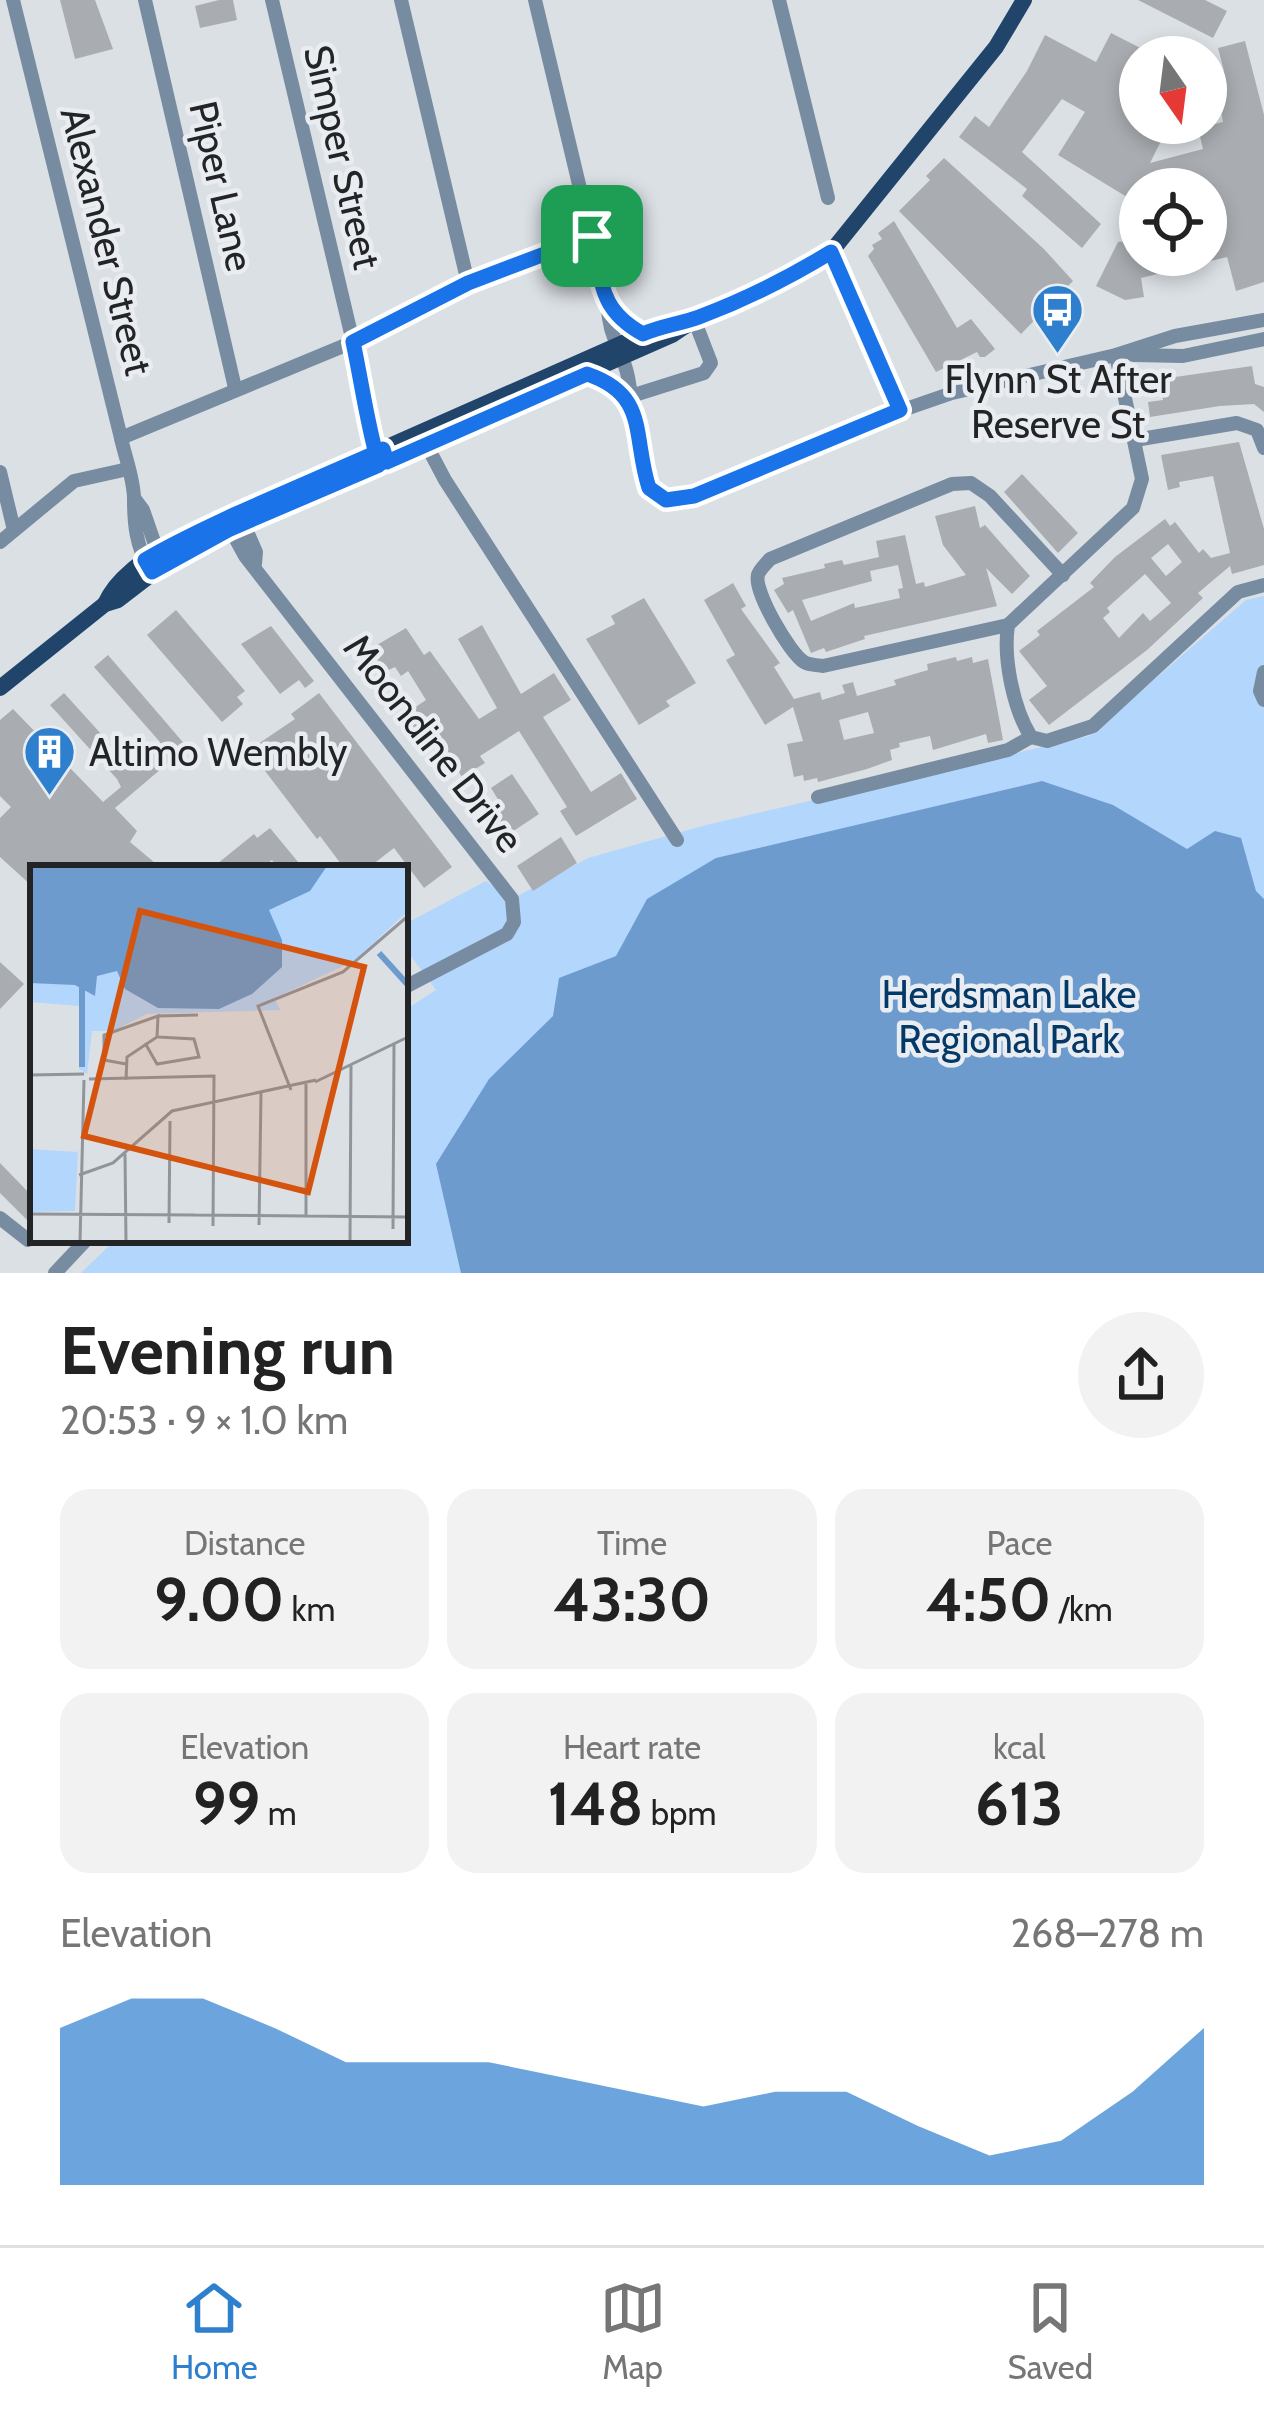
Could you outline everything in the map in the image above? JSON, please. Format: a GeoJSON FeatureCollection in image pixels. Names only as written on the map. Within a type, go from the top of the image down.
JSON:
{"type":"FeatureCollection","features":[{"type":"Feature","properties":{"kind":"main road"},"geometry":{"type":"LineString","coordinates":[[0,688],[105,604],[111,590],[154,562],[234,521],[619,352],[672,335],[694,319],[799,272],[831,252],[996,47],[1024,0]]}},
{"type":"Feature","properties":{"kind":"main road"},"geometry":{"type":"LineString","coordinates":[[381,457],[426,444],[587,374],[643,334],[694,319]]}},
{"type":"Feature","properties":{"kind":"street","name":"Alexander Street"},"geometry":{"type":"LineString","coordinates":[[13,0],[121,438],[134,498],[131,514],[154,562]]}},
{"type":"Feature","properties":{"kind":"street","name":"Piper Lane"},"geometry":{"type":"LineString","coordinates":[[145,0],[235,388]]}},
{"type":"Feature","properties":{"kind":"street","name":"Simper Street"},"geometry":{"type":"LineString","coordinates":[[272,0],[353,342],[364,413],[381,457]]}},
{"type":"Feature","properties":{"kind":"street"},"geometry":{"type":"LineString","coordinates":[[401,0],[468,283]]}},
{"type":"Feature","properties":{"kind":"street"},"geometry":{"type":"LineString","coordinates":[[535,0],[608,306],[610,337],[628,372],[628,397],[649,488],[666,500],[694,496],[900,410],[1006,378],[1116,355],[1175,336],[1264,320]]}},
{"type":"Feature","properties":{"kind":"street"},"geometry":{"type":"LineString","coordinates":[[779,0],[828,198]]}},
{"type":"Feature","properties":{"kind":"street"},"geometry":{"type":"LineString","coordinates":[[121,438],[353,342],[468,283],[592,236]]}},
{"type":"Feature","properties":{"kind":"street"},"geometry":{"type":"LineString","coordinates":[[831,252],[900,410]]}},
{"type":"Feature","properties":{"kind":"street"},"geometry":{"type":"LineString","coordinates":[[608,306],[622,324],[643,334]]}},
{"type":"Feature","properties":{"kind":"street"},"geometry":{"type":"LineString","coordinates":[[628,397],[704,373],[711,363],[694,319]]}},
{"type":"Feature","properties":{"kind":"street"},"geometry":{"type":"LineString","coordinates":[[1116,355],[1184,356],[1264,339]]}},
{"type":"Feature","properties":{"kind":"street"},"geometry":{"type":"LineString","coordinates":[[1063,574],[990,496],[971,483],[952,484],[770,559],[758,572],[758,586],[795,654],[806,664],[823,666],[1008,625],[1063,574],[1133,508],[1142,478],[1116,355]]}},
{"type":"Feature","properties":{"kind":"street"},"geometry":{"type":"LineString","coordinates":[[587,374],[609,382],[628,397]]}},
{"type":"Feature","properties":{"kind":"street"},"geometry":{"type":"LineString","coordinates":[[1135,440],[1237,423],[1257,430],[1264,448]]}},
{"type":"Feature","properties":{"kind":"street"},"geometry":{"type":"LineString","coordinates":[[426,444],[676,839]]}},
{"type":"Feature","properties":{"kind":"street"},"geometry":{"type":"LineString","coordinates":[[0,542],[74,481],[128,469]]}},
{"type":"Feature","properties":{"kind":"street"},"geometry":{"type":"LineString","coordinates":[[0,472],[14,530]]}},
{"type":"Feature","properties":{"kind":"street","name":"Moondine Drive"},"geometry":{"type":"LineString","coordinates":[[234,521],[256,552],[255,564],[512,899],[514,922],[507,934],[408,985]]}},
{"type":"Feature","properties":{"kind":"street"},"geometry":{"type":"LineString","coordinates":[[1008,625],[1005,646],[1023,724],[1031,736],[1047,742],[1093,726],[1238,592],[1264,585]]}},
{"type":"Feature","properties":{"kind":"street"},"geometry":{"type":"LineString","coordinates":[[1264,672],[1260,691],[1264,700]]}},
{"type":"Feature","properties":{"kind":"street"},"geometry":{"type":"LineString","coordinates":[[818,797],[1008,750],[1031,736]]}},
{"type":"Feature","properties":{"kind":"street"},"geometry":{"type":"LineString","coordinates":[[0,1218],[28,1240]]}},
{"type":"Feature","properties":{"kind":"street"},"geometry":{"type":"LineString","coordinates":[[55,1273],[83,1243]]}},
{"type":"Feature","properties":{"kind":"green space","name":"Herdsman Lake Regional Park"},"geometry":{"type":"Polygon","coordinates":[[[1264,596],[1264,1273],[81,1273],[112,1243],[408,1243],[408,1008],[436,990],[408,952],[408,922],[486,881],[512,899],[588,858],[706,825],[1089,736],[1246,600],[1264,596]]]}},
{"type":"Feature","properties":{"kind":"shaded area","name":"Herdsman Lake Regional Park"},"geometry":{"type":"Polygon","coordinates":[[[1042,781],[1113,805],[1187,849],[1215,831],[1241,838],[1256,891],[1264,899],[1264,1273],[461,1273],[436,1164],[489,1079],[553,1016],[559,978],[616,956],[647,899],[716,858],[1042,781]]]}},
{"type":"Feature","properties":{"kind":"building"},"geometry":{"type":"Polygon","coordinates":[[[60,0],[95,0],[113,49],[75,59],[60,0]]]}},
{"type":"Feature","properties":{"kind":"building"},"geometry":{"type":"Polygon","coordinates":[[[233,0],[237,20],[200,28],[195,6],[233,0]]]}},
{"type":"Feature","properties":{"kind":"building"},"geometry":{"type":"Polygon","coordinates":[[[1138,0],[1205,0],[1227,11],[1214,36],[1138,0]]]}},
{"type":"Feature","properties":{"kind":"building"},"geometry":{"type":"Polygon","coordinates":[[[1111,33],[1119,37],[1119,144],[1160,144],[1150,163],[1203,149],[1202,144],[1227,144],[1227,46],[1245,41],[1264,115],[1264,282],[1236,291],[1227,257],[1227,168],[1119,168],[1119,192],[1058,155],[1085,112],[1062,99],[1022,152],[1101,224],[1082,248],[1022,196],[1027,189],[959,137],[975,116],[989,127],[1045,35],[1096,62],[1111,33]]]}},
{"type":"Feature","properties":{"kind":"building"},"geometry":{"type":"Polygon","coordinates":[[[944,158],[1073,281],[1021,334],[899,211],[944,158]]]}},
{"type":"Feature","properties":{"kind":"building"},"geometry":{"type":"Polygon","coordinates":[[[894,221],[957,328],[971,319],[995,349],[985,357],[977,352],[936,372],[868,256],[872,245],[882,239],[878,233],[894,221]]]}},
{"type":"Feature","properties":{"kind":"building"},"geometry":{"type":"Polygon","coordinates":[[[1118,242],[1119,276],[1149,276],[1141,278],[1144,297],[1125,300],[1096,286],[1118,242]]]}},
{"type":"Feature","properties":{"kind":"building"},"geometry":{"type":"Polygon","coordinates":[[[1252,366],[1255,384],[1264,387],[1264,412],[1254,404],[1150,417],[1148,402],[1163,400],[1161,388],[1168,378],[1252,366]]]}},
{"type":"Feature","properties":{"kind":"building"},"geometry":{"type":"Polygon","coordinates":[[[1239,442],[1264,529],[1264,565],[1232,574],[1230,566],[1198,593],[1203,598],[1147,650],[1049,725],[1029,700],[1047,686],[1019,651],[1040,635],[1037,631],[1094,587],[1090,583],[1115,557],[1165,519],[1170,526],[1175,522],[1199,553],[1203,549],[1211,558],[1230,553],[1213,476],[1179,482],[1180,487],[1168,490],[1161,455],[1239,442]],[[1168,544],[1151,558],[1166,576],[1182,562],[1168,544]],[[1145,574],[1107,608],[1110,612],[1103,618],[1119,638],[1143,613],[1150,621],[1171,603],[1145,574]]]}},
{"type":"Feature","properties":{"kind":"building"},"geometry":{"type":"Polygon","coordinates":[[[1022,474],[1078,533],[1058,553],[1004,492],[1022,474]]]}},
{"type":"Feature","properties":{"kind":"building"},"geometry":{"type":"Polygon","coordinates":[[[975,506],[980,528],[985,525],[1030,576],[1012,594],[986,568],[997,606],[811,653],[793,610],[788,613],[774,590],[784,584],[782,578],[842,560],[844,565],[879,557],[876,541],[905,535],[916,584],[924,582],[925,587],[966,575],[943,545],[935,516],[975,506]],[[898,565],[870,571],[872,581],[802,600],[811,621],[854,603],[855,608],[900,598],[898,589],[903,588],[898,565]]]}},
{"type":"Feature","properties":{"kind":"building"},"geometry":{"type":"Polygon","coordinates":[[[733,583],[746,606],[741,609],[780,663],[774,667],[794,699],[820,692],[822,700],[845,693],[842,685],[853,682],[857,696],[896,685],[894,680],[928,670],[927,664],[956,657],[957,661],[972,657],[973,663],[988,659],[1003,740],[988,743],[986,734],[933,750],[930,736],[899,743],[900,747],[890,750],[892,760],[867,769],[818,782],[817,778],[804,781],[803,775],[794,777],[787,744],[803,741],[793,707],[765,725],[726,660],[735,655],[704,600],[733,583]],[[868,712],[839,720],[844,740],[874,733],[868,712]]]}},
{"type":"Feature","properties":{"kind":"building"},"geometry":{"type":"Polygon","coordinates":[[[644,598],[696,683],[639,725],[586,639],[615,624],[611,616],[644,598]]]}},
{"type":"Feature","properties":{"kind":"building"},"geometry":{"type":"Polygon","coordinates":[[[176,610],[245,691],[237,697],[243,704],[222,722],[147,635],[176,610]]]}},
{"type":"Feature","properties":{"kind":"building"},"geometry":{"type":"Polygon","coordinates":[[[482,625],[521,694],[554,673],[571,700],[543,717],[591,792],[621,773],[637,799],[576,836],[560,811],[567,807],[519,731],[480,756],[485,763],[462,777],[431,728],[419,735],[405,714],[426,700],[408,671],[401,676],[395,667],[382,673],[370,649],[406,628],[424,655],[430,651],[479,719],[497,708],[458,639],[482,625]]]}},
{"type":"Feature","properties":{"kind":"building"},"geometry":{"type":"Polygon","coordinates":[[[271,626],[314,681],[305,688],[299,680],[280,694],[241,644],[271,626]]]}},
{"type":"Feature","properties":{"kind":"building","name":"Altimo Wembly"},"geometry":{"type":"Polygon","coordinates":[[[108,655],[187,747],[115,808],[137,831],[130,842],[157,865],[30,865],[30,884],[0,857],[0,818],[11,807],[0,796],[0,720],[13,709],[103,802],[121,787],[117,779],[50,705],[64,693],[131,767],[160,742],[94,667],[108,655]]]}},
{"type":"Feature","properties":{"kind":"building"},"geometry":{"type":"Polygon","coordinates":[[[319,693],[452,867],[424,888],[394,848],[372,865],[342,865],[249,750],[295,719],[291,714],[319,693]]]}},
{"type":"Feature","properties":{"kind":"building"},"geometry":{"type":"Polygon","coordinates":[[[512,774],[539,814],[509,834],[489,809],[499,801],[491,788],[512,774]]]}},
{"type":"Feature","properties":{"kind":"building"},"geometry":{"type":"Polygon","coordinates":[[[270,828],[301,865],[276,865],[272,860],[265,865],[216,865],[254,834],[257,838],[270,828]]]}},
{"type":"Feature","properties":{"kind":"building"},"geometry":{"type":"Polygon","coordinates":[[[561,837],[577,863],[533,891],[517,866],[561,837]]]}},
{"type":"Feature","properties":{"kind":"building"},"geometry":{"type":"Polygon","coordinates":[[[0,962],[24,984],[0,1009],[0,962]]]}},
{"type":"Feature","properties":{"kind":"building"},"geometry":{"type":"Polygon","coordinates":[[[0,1163],[30,1194],[30,1223],[0,1193],[0,1163]]]}},
{"type":"Feature","properties":{"kind":"place","name":"Flynn St After Reserve St"},"geometry":{"type":"Point","coordinates":[1058,355]}},
{"type":"Feature","properties":{"kind":"place","name":"Altimo Wembly"},"geometry":{"type":"Point","coordinates":[50,798]}},
{"type":"Feature","properties":{"kind":"route"},"geometry":{"type":"LineString","coordinates":[[592,236],[468,283],[353,342],[364,413],[375,453],[379,465],[230,529],[152,572],[145,560],[177,540],[225,520],[238,513],[375,453],[383,449],[387,462],[587,374],[609,382],[628,397],[649,488],[666,500],[694,496],[900,410],[831,252],[799,272],[694,319],[643,334],[622,324],[608,306],[592,236]]}}]}
